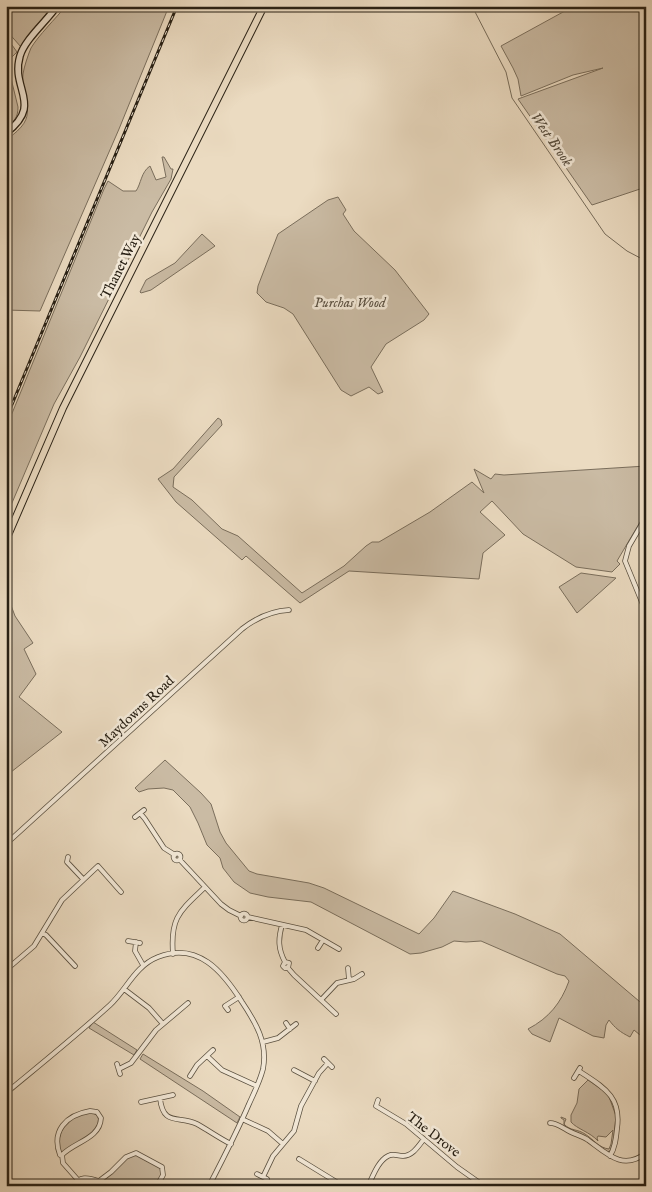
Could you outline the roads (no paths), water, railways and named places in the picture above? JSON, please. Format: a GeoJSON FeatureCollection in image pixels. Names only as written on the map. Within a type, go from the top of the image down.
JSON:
{"type":"FeatureCollection","features":[{"type":"Feature","properties":{"kind":"main road"},"geometry":{"type":"LineString","coordinates":[[6,133],[16,126],[25,111],[19,75],[20,55],[57,6]]}},
{"type":"Feature","properties":{"kind":"main road","name":"Thanet Way"},"geometry":{"type":"LineString","coordinates":[[6,540],[63,408],[264,6]]}},
{"type":"Feature","properties":{"kind":"street"},"geometry":{"type":"LineString","coordinates":[[646,517],[629,546],[625,561],[646,612]]}},
{"type":"Feature","properties":{"kind":"street","name":"Maydowns Road"},"geometry":{"type":"LineString","coordinates":[[6,844],[242,629],[278,610],[289,610]]}},
{"type":"Feature","properties":{"kind":"street"},"geometry":{"type":"LineString","coordinates":[[135,817],[144,810]]}},
{"type":"Feature","properties":{"kind":"street"},"geometry":{"type":"LineString","coordinates":[[140,813],[164,848],[175,855],[175,860],[180,860],[229,910],[241,916],[244,920],[248,917],[306,930],[339,949]]}},
{"type":"Feature","properties":{"kind":"street"},"geometry":{"type":"LineString","coordinates":[[68,857],[67,862],[83,879]]}},
{"type":"Feature","properties":{"kind":"street"},"geometry":{"type":"LineString","coordinates":[[6,970],[34,946],[62,900],[98,866],[121,892]]}},
{"type":"Feature","properties":{"kind":"street"},"geometry":{"type":"LineString","coordinates":[[173,954],[173,926],[182,909],[205,887]]}},
{"type":"Feature","properties":{"kind":"street"},"geometry":{"type":"LineString","coordinates":[[178,904],[182,909]]}},
{"type":"Feature","properties":{"kind":"street"},"geometry":{"type":"LineString","coordinates":[[282,925],[278,942],[284,962],[289,964],[288,968],[294,975],[336,1014]]}},
{"type":"Feature","properties":{"kind":"street"},"geometry":{"type":"LineString","coordinates":[[42,933],[75,966]]}},
{"type":"Feature","properties":{"kind":"street"},"geometry":{"type":"LineString","coordinates":[[318,948],[323,940]]}},
{"type":"Feature","properties":{"kind":"street"},"geometry":{"type":"LineString","coordinates":[[128,941],[138,942],[136,951],[144,965]]}},
{"type":"Feature","properties":{"kind":"street"},"geometry":{"type":"LineString","coordinates":[[6,1093],[112,1004],[144,965],[160,956],[173,954],[197,956],[212,964],[226,977],[239,997],[257,1026],[263,1042],[264,1061],[257,1086],[231,1144],[209,1186]]}},
{"type":"Feature","properties":{"kind":"street"},"geometry":{"type":"LineString","coordinates":[[348,968],[349,980]]}},
{"type":"Feature","properties":{"kind":"street"},"geometry":{"type":"LineString","coordinates":[[321,1000],[338,983],[362,974]]}},
{"type":"Feature","properties":{"kind":"street"},"geometry":{"type":"LineString","coordinates":[[124,989],[149,1008],[163,1024]]}},
{"type":"Feature","properties":{"kind":"street"},"geometry":{"type":"LineString","coordinates":[[228,1010],[225,1006],[239,997]]}},
{"type":"Feature","properties":{"kind":"street"},"geometry":{"type":"LineString","coordinates":[[119,1069],[132,1063],[163,1024],[188,1003]]}},
{"type":"Feature","properties":{"kind":"street"},"geometry":{"type":"LineString","coordinates":[[286,1023],[290,1029]]}},
{"type":"Feature","properties":{"kind":"street"},"geometry":{"type":"LineString","coordinates":[[263,1042],[278,1038],[296,1024]]}},
{"type":"Feature","properties":{"kind":"street"},"geometry":{"type":"LineString","coordinates":[[139,1043],[144,1046]]}},
{"type":"Feature","properties":{"kind":"street"},"geometry":{"type":"LineString","coordinates":[[190,1076],[193,1070],[213,1050]]}},
{"type":"Feature","properties":{"kind":"street"},"geometry":{"type":"LineString","coordinates":[[207,1056],[222,1070],[257,1086]]}},
{"type":"Feature","properties":{"kind":"street"},"geometry":{"type":"LineString","coordinates":[[324,1059],[332,1067]]}},
{"type":"Feature","properties":{"kind":"street"},"geometry":{"type":"LineString","coordinates":[[262,1176],[273,1156],[294,1131],[301,1106],[323,1068],[328,1063]]}},
{"type":"Feature","properties":{"kind":"street"},"geometry":{"type":"LineString","coordinates":[[117,1064],[120,1074]]}},
{"type":"Feature","properties":{"kind":"street"},"geometry":{"type":"LineString","coordinates":[[188,1067],[193,1070]]}},
{"type":"Feature","properties":{"kind":"street"},"geometry":{"type":"LineString","coordinates":[[300,1073],[302,1068]]}},
{"type":"Feature","properties":{"kind":"street"},"geometry":{"type":"LineString","coordinates":[[574,1078],[580,1069],[608,1091],[614,1100],[619,1120],[614,1150],[610,1156]]}},
{"type":"Feature","properties":{"kind":"street"},"geometry":{"type":"LineString","coordinates":[[294,1070],[315,1081]]}},
{"type":"Feature","properties":{"kind":"street"},"geometry":{"type":"LineString","coordinates":[[142,1102],[172,1095]]}},
{"type":"Feature","properties":{"kind":"street"},"geometry":{"type":"LineString","coordinates":[[160,1098],[161,1106],[165,1113],[172,1118],[180,1121],[191,1121],[231,1144]]}},
{"type":"Feature","properties":{"kind":"street"},"geometry":{"type":"LineString","coordinates":[[149,1100],[150,1107]]}},
{"type":"Feature","properties":{"kind":"street","name":"The Drove"},"geometry":{"type":"LineString","coordinates":[[378,1100],[376,1106],[406,1124],[457,1167],[484,1186]]}},
{"type":"Feature","properties":{"kind":"street"},"geometry":{"type":"LineString","coordinates":[[62,1155],[94,1133],[101,1122],[100,1115],[94,1111],[80,1113],[63,1126],[57,1135],[58,1148],[60,1155],[62,1155],[63,1164],[78,1180]]}},
{"type":"Feature","properties":{"kind":"street"},"geometry":{"type":"LineString","coordinates":[[242,1119],[268,1131],[283,1144]]}},
{"type":"Feature","properties":{"kind":"street"},"geometry":{"type":"LineString","coordinates":[[560,1125],[562,1119]]}},
{"type":"Feature","properties":{"kind":"street"},"geometry":{"type":"LineString","coordinates":[[550,1123],[560,1125],[619,1160],[638,1159],[646,1153]]}},
{"type":"Feature","properties":{"kind":"street"},"geometry":{"type":"LineString","coordinates":[[368,1186],[376,1169],[386,1157],[394,1154],[409,1155],[424,1139]]}},
{"type":"Feature","properties":{"kind":"street"},"geometry":{"type":"LineString","coordinates":[[99,1181],[129,1155],[136,1153],[162,1167],[163,1176],[158,1186]]}},
{"type":"Feature","properties":{"kind":"street"},"geometry":{"type":"LineString","coordinates":[[299,1158],[343,1186]]}},
{"type":"Feature","properties":{"kind":"street"},"geometry":{"type":"LineString","coordinates":[[258,1174],[268,1179]]}},
{"type":"Feature","properties":{"kind":"street"},"geometry":{"type":"LineString","coordinates":[[71,1186],[78,1180],[87,1178],[99,1181],[103,1186]]}},
{"type":"Feature","properties":{"kind":"waterway","name":"West Brook"},"geometry":{"type":"LineString","coordinates":[[472,6],[506,72],[512,98],[605,234],[627,251],[646,261]]}},
{"type":"Feature","properties":{"kind":"railway"},"geometry":{"type":"LineString","coordinates":[[6,419],[177,6]]}},
{"type":"Feature","properties":{"kind":"park label","name":"Purchas Wood"},"geometry":{"type":"Point","coordinates":[350,302]}}]}
